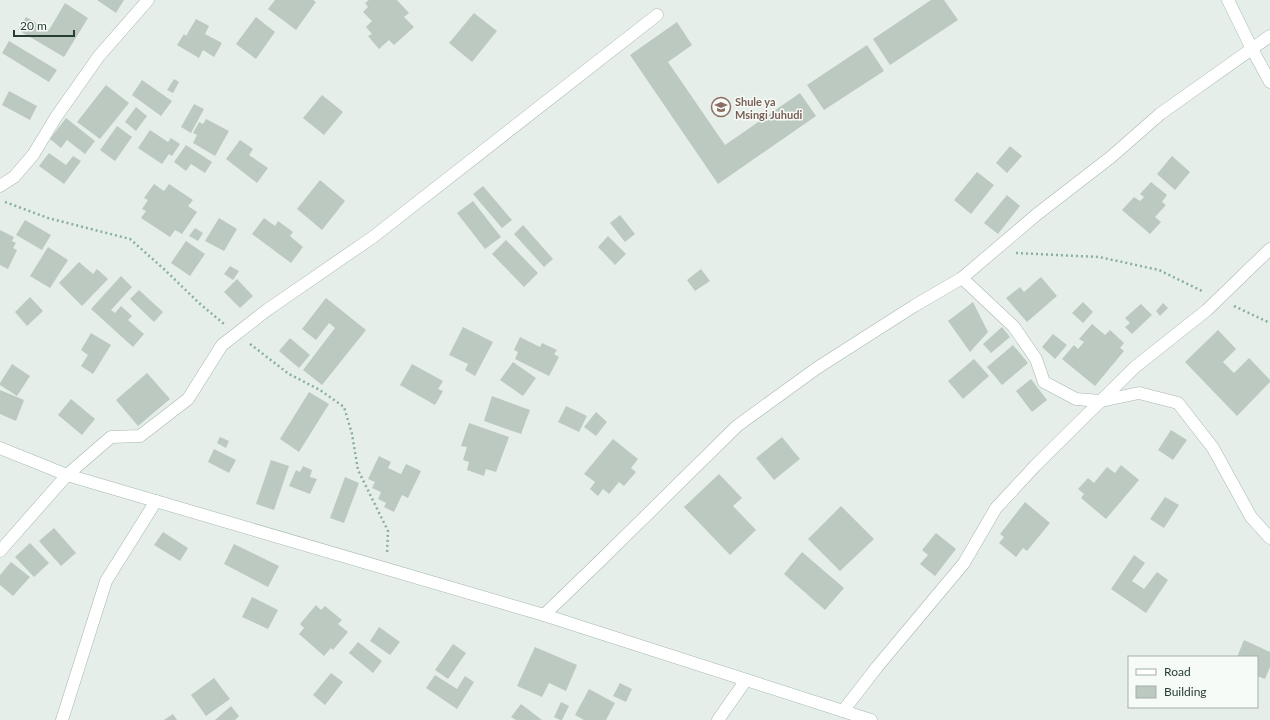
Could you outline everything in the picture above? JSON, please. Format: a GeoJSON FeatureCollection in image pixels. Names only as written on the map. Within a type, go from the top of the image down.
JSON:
{"type":"FeatureCollection","features":[{"type":"Feature","properties":{"kind":"street"},"geometry":{"type":"LineString","coordinates":[[0,186],[14,177],[33,155],[56,117],[99,56],[148,0]]}},
{"type":"Feature","properties":{"kind":"street"},"geometry":{"type":"LineString","coordinates":[[1228,0],[1270,82]]}},
{"type":"Feature","properties":{"kind":"street"},"geometry":{"type":"LineString","coordinates":[[0,551],[67,475],[111,437],[140,436],[188,399],[222,345],[267,310],[373,237],[657,15]]}},
{"type":"Feature","properties":{"kind":"street"},"geometry":{"type":"LineString","coordinates":[[544,614],[737,426],[817,368],[914,306],[962,278],[1036,215],[1111,156],[1160,114],[1270,36]]}},
{"type":"Feature","properties":{"kind":"street"},"geometry":{"type":"LineString","coordinates":[[844,711],[877,666],[964,563],[996,508],[1035,466],[1135,367],[1207,310],[1270,249]]}},
{"type":"Feature","properties":{"kind":"street"},"geometry":{"type":"LineString","coordinates":[[962,278],[1014,327],[1036,359],[1044,382],[1076,399],[1101,400],[1139,393],[1178,403],[1213,448],[1251,517],[1270,538]]}},
{"type":"Feature","properties":{"kind":"street"},"geometry":{"type":"LineString","coordinates":[[0,448],[67,475],[544,614],[871,720]]}},
{"type":"Feature","properties":{"kind":"street"},"geometry":{"type":"LineString","coordinates":[[62,720],[106,581],[156,501]]}},
{"type":"Feature","properties":{"kind":"street"},"geometry":{"type":"LineString","coordinates":[[718,720],[746,680]]}},
{"type":"Feature","properties":{"kind":"path"},"geometry":{"type":"LineString","coordinates":[[993,252],[1099,257],[1159,270],[1270,323]]}},
{"type":"Feature","properties":{"kind":"building"},"geometry":{"type":"Polygon","coordinates":[[[97,0],[124,0],[116,13],[97,0]]]}},
{"type":"Feature","properties":{"kind":"building"},"geometry":{"type":"Polygon","coordinates":[[[275,0],[313,0],[316,2],[296,30],[268,9],[275,0]]]}},
{"type":"Feature","properties":{"kind":"building"},"geometry":{"type":"Polygon","coordinates":[[[369,0],[397,0],[409,13],[404,17],[414,27],[394,45],[389,40],[379,49],[368,36],[372,34],[366,27],[372,21],[363,12],[368,7],[365,3],[369,0]]]}},
{"type":"Feature","properties":{"kind":"building"},"geometry":{"type":"Polygon","coordinates":[[[931,0],[944,0],[958,20],[890,65],[873,39],[931,0]]]}},
{"type":"Feature","properties":{"kind":"building"},"geometry":{"type":"Polygon","coordinates":[[[65,3],[88,18],[64,57],[18,30],[26,17],[49,30],[65,3]]]}},
{"type":"Feature","properties":{"kind":"building"},"geometry":{"type":"Polygon","coordinates":[[[474,13],[497,31],[472,62],[449,43],[474,13]]]}},
{"type":"Feature","properties":{"kind":"building"},"geometry":{"type":"Polygon","coordinates":[[[256,17],[275,32],[256,59],[236,44],[256,17]]]}},
{"type":"Feature","properties":{"kind":"building"},"geometry":{"type":"Polygon","coordinates":[[[196,19],[209,26],[205,34],[222,43],[214,57],[203,50],[199,58],[177,45],[184,34],[186,36],[196,19]]]}},
{"type":"Feature","properties":{"kind":"building"},"geometry":{"type":"Polygon","coordinates":[[[677,22],[692,45],[668,62],[725,145],[800,93],[816,116],[718,184],[630,55],[677,22]]]}},
{"type":"Feature","properties":{"kind":"building"},"geometry":{"type":"Polygon","coordinates":[[[9,41],[57,70],[49,82],[2,53],[9,41]]]}},
{"type":"Feature","properties":{"kind":"building"},"geometry":{"type":"Polygon","coordinates":[[[867,45],[884,71],[824,110],[807,85],[867,45]]]}},
{"type":"Feature","properties":{"kind":"building"},"geometry":{"type":"Polygon","coordinates":[[[174,79],[179,82],[173,93],[167,90],[174,79]]]}},
{"type":"Feature","properties":{"kind":"building"},"geometry":{"type":"Polygon","coordinates":[[[142,80],[172,101],[161,116],[132,95],[142,80]]]}},
{"type":"Feature","properties":{"kind":"building"},"geometry":{"type":"Polygon","coordinates":[[[106,85],[129,103],[100,139],[77,122],[106,85]]]}},
{"type":"Feature","properties":{"kind":"building"},"geometry":{"type":"Polygon","coordinates":[[[9,91],[37,106],[30,120],[2,105],[9,91]]]}},
{"type":"Feature","properties":{"kind":"building"},"geometry":{"type":"Polygon","coordinates":[[[322,95],[343,112],[324,135],[303,118],[322,95]]]}},
{"type":"Feature","properties":{"kind":"building"},"geometry":{"type":"Polygon","coordinates":[[[194,104],[204,109],[191,133],[181,127],[194,104]]]}},
{"type":"Feature","properties":{"kind":"building"},"geometry":{"type":"Polygon","coordinates":[[[136,107],[147,116],[136,131],[125,122],[136,107]]]}},
{"type":"Feature","properties":{"kind":"building"},"geometry":{"type":"Polygon","coordinates":[[[66,118],[95,141],[85,154],[67,140],[61,148],[50,139],[66,118]]]}},
{"type":"Feature","properties":{"kind":"building"},"geometry":{"type":"Polygon","coordinates":[[[206,119],[229,131],[215,156],[193,143],[197,135],[193,133],[199,122],[203,124],[206,119]]]}},
{"type":"Feature","properties":{"kind":"building"},"geometry":{"type":"Polygon","coordinates":[[[117,126],[132,137],[115,161],[100,150],[117,126]]]}},
{"type":"Feature","properties":{"kind":"building"},"geometry":{"type":"Polygon","coordinates":[[[150,130],[168,142],[171,138],[180,144],[172,156],[169,154],[162,164],[138,148],[150,130]]]}},
{"type":"Feature","properties":{"kind":"building"},"geometry":{"type":"Polygon","coordinates":[[[240,140],[253,149],[249,155],[268,168],[257,183],[226,159],[240,140]]]}},
{"type":"Feature","properties":{"kind":"building"},"geometry":{"type":"Polygon","coordinates":[[[186,145],[212,162],[205,173],[191,164],[186,171],[174,162],[186,145]]]}},
{"type":"Feature","properties":{"kind":"building"},"geometry":{"type":"Polygon","coordinates":[[[1010,146],[1022,156],[1007,173],[996,163],[1010,146]]]}},
{"type":"Feature","properties":{"kind":"building"},"geometry":{"type":"Polygon","coordinates":[[[49,153],[66,165],[73,156],[81,161],[64,184],[39,166],[49,153]]]}},
{"type":"Feature","properties":{"kind":"building"},"geometry":{"type":"Polygon","coordinates":[[[1172,156],[1190,172],[1175,190],[1157,174],[1172,156]]]}},
{"type":"Feature","properties":{"kind":"building"},"geometry":{"type":"Polygon","coordinates":[[[977,172],[994,185],[971,214],[954,200],[977,172]]]}},
{"type":"Feature","properties":{"kind":"building"},"geometry":{"type":"Polygon","coordinates":[[[320,180],[345,201],[322,230],[297,209],[320,180]]]}},
{"type":"Feature","properties":{"kind":"building"},"geometry":{"type":"Polygon","coordinates":[[[1151,182],[1167,195],[1162,202],[1166,205],[1155,217],[1161,222],[1150,234],[1122,210],[1134,197],[1140,201],[1144,197],[1140,194],[1151,182]]]}},
{"type":"Feature","properties":{"kind":"building"},"geometry":{"type":"Polygon","coordinates":[[[154,184],[164,191],[169,184],[193,200],[188,206],[197,212],[182,234],[175,230],[170,237],[141,218],[146,211],[142,209],[148,200],[144,198],[154,184]]]}},
{"type":"Feature","properties":{"kind":"building"},"geometry":{"type":"Polygon","coordinates":[[[483,186],[512,220],[502,228],[473,194],[483,186]]]}},
{"type":"Feature","properties":{"kind":"building"},"geometry":{"type":"Polygon","coordinates":[[[1007,195],[1020,206],[998,234],[984,223],[1007,195]]]}},
{"type":"Feature","properties":{"kind":"building"},"geometry":{"type":"Polygon","coordinates":[[[473,201],[501,237],[485,249],[457,213],[473,201]]]}},
{"type":"Feature","properties":{"kind":"building"},"geometry":{"type":"Polygon","coordinates":[[[620,215],[635,234],[625,242],[610,223],[620,215]]]}},
{"type":"Feature","properties":{"kind":"building"},"geometry":{"type":"Polygon","coordinates":[[[219,218],[237,229],[224,251],[205,241],[219,218]]]}},
{"type":"Feature","properties":{"kind":"building"},"geometry":{"type":"Polygon","coordinates":[[[264,218],[275,226],[278,221],[293,232],[290,236],[303,247],[291,263],[252,234],[264,218]]]}},
{"type":"Feature","properties":{"kind":"building"},"geometry":{"type":"Polygon","coordinates":[[[25,220],[51,235],[42,250],[16,235],[25,220]]]}},
{"type":"Feature","properties":{"kind":"building"},"geometry":{"type":"Polygon","coordinates":[[[523,225],[553,259],[544,267],[514,234],[523,225]]]}},
{"type":"Feature","properties":{"kind":"building"},"geometry":{"type":"Polygon","coordinates":[[[195,228],[203,233],[198,241],[189,236],[195,228]]]}},
{"type":"Feature","properties":{"kind":"building"},"geometry":{"type":"Polygon","coordinates":[[[0,230],[14,237],[12,241],[16,243],[13,248],[17,250],[8,269],[0,265],[0,230]]]}},
{"type":"Feature","properties":{"kind":"building"},"geometry":{"type":"Polygon","coordinates":[[[608,236],[626,254],[615,265],[598,247],[608,236]]]}},
{"type":"Feature","properties":{"kind":"building"},"geometry":{"type":"Polygon","coordinates":[[[506,240],[538,273],[524,287],[492,254],[506,240]]]}},
{"type":"Feature","properties":{"kind":"building"},"geometry":{"type":"Polygon","coordinates":[[[186,241],[205,254],[190,276],[171,263],[186,241]]]}},
{"type":"Feature","properties":{"kind":"building"},"geometry":{"type":"Polygon","coordinates":[[[48,247],[68,260],[50,288],[30,276],[48,247]]]}},
{"type":"Feature","properties":{"kind":"building"},"geometry":{"type":"Polygon","coordinates":[[[79,262],[93,274],[97,269],[108,279],[82,306],[59,283],[79,262]]]}},
{"type":"Feature","properties":{"kind":"building"},"geometry":{"type":"Polygon","coordinates":[[[230,266],[239,271],[233,280],[224,274],[230,266]]]}},
{"type":"Feature","properties":{"kind":"building"},"geometry":{"type":"Polygon","coordinates":[[[701,269],[710,281],[695,291],[687,280],[701,269]]]}},
{"type":"Feature","properties":{"kind":"building"},"geometry":{"type":"Polygon","coordinates":[[[121,276],[132,287],[111,310],[115,313],[121,306],[132,316],[128,320],[144,334],[133,347],[91,309],[121,276]]]}},
{"type":"Feature","properties":{"kind":"building"},"geometry":{"type":"Polygon","coordinates":[[[1041,277],[1057,296],[1027,322],[1006,298],[1020,287],[1024,292],[1041,277]]]}},
{"type":"Feature","properties":{"kind":"building"},"geometry":{"type":"Polygon","coordinates":[[[237,279],[253,296],[240,308],[224,292],[237,279]]]}},
{"type":"Feature","properties":{"kind":"building"},"geometry":{"type":"Polygon","coordinates":[[[139,290],[163,312],[154,322],[130,299],[139,290]]]}},
{"type":"Feature","properties":{"kind":"building"},"geometry":{"type":"Polygon","coordinates":[[[30,297],[43,311],[27,326],[15,312],[30,297]]]}},
{"type":"Feature","properties":{"kind":"building"},"geometry":{"type":"Polygon","coordinates":[[[326,298],[366,330],[322,385],[303,370],[335,328],[329,323],[316,340],[302,329],[326,298]]]}},
{"type":"Feature","properties":{"kind":"building"},"geometry":{"type":"Polygon","coordinates":[[[973,302],[988,332],[970,352],[948,321],[973,302]]]}},
{"type":"Feature","properties":{"kind":"building"},"geometry":{"type":"Polygon","coordinates":[[[1083,302],[1093,312],[1083,323],[1072,313],[1083,302]]]}},
{"type":"Feature","properties":{"kind":"building"},"geometry":{"type":"Polygon","coordinates":[[[1163,303],[1168,308],[1160,316],[1156,311],[1163,303]]]}},
{"type":"Feature","properties":{"kind":"building"},"geometry":{"type":"Polygon","coordinates":[[[1141,304],[1152,315],[1132,334],[1125,327],[1130,323],[1125,318],[1141,304]]]}},
{"type":"Feature","properties":{"kind":"building"},"geometry":{"type":"Polygon","coordinates":[[[1092,324],[1105,335],[1110,330],[1124,343],[1120,348],[1124,351],[1095,386],[1062,359],[1074,345],[1078,349],[1084,342],[1079,339],[1092,324]]]}},
{"type":"Feature","properties":{"kind":"building"},"geometry":{"type":"Polygon","coordinates":[[[463,327],[493,342],[475,376],[465,370],[468,364],[449,355],[463,327]]]}},
{"type":"Feature","properties":{"kind":"building"},"geometry":{"type":"Polygon","coordinates":[[[1002,327],[1010,337],[991,353],[983,344],[1002,327]]]}},
{"type":"Feature","properties":{"kind":"building"},"geometry":{"type":"Polygon","coordinates":[[[1218,330],[1236,349],[1223,362],[1234,373],[1249,358],[1270,380],[1270,382],[1237,416],[1185,362],[1218,330]]]}},
{"type":"Feature","properties":{"kind":"building"},"geometry":{"type":"Polygon","coordinates":[[[91,333],[111,345],[93,374],[81,366],[88,355],[81,350],[91,333]]]}},
{"type":"Feature","properties":{"kind":"building"},"geometry":{"type":"Polygon","coordinates":[[[1053,334],[1067,345],[1055,359],[1042,347],[1053,334]]]}},
{"type":"Feature","properties":{"kind":"building"},"geometry":{"type":"Polygon","coordinates":[[[520,337],[540,347],[542,343],[557,350],[554,354],[559,357],[549,376],[515,359],[518,352],[514,350],[520,337]]]}},
{"type":"Feature","properties":{"kind":"building"},"geometry":{"type":"Polygon","coordinates":[[[290,338],[310,355],[299,368],[279,351],[290,338]]]}},
{"type":"Feature","properties":{"kind":"building"},"geometry":{"type":"Polygon","coordinates":[[[1013,345],[1028,363],[1002,385],[987,367],[1013,345]]]}},
{"type":"Feature","properties":{"kind":"building"},"geometry":{"type":"Polygon","coordinates":[[[974,359],[989,376],[963,399],[948,381],[974,359]]]}},
{"type":"Feature","properties":{"kind":"building"},"geometry":{"type":"Polygon","coordinates":[[[513,362],[536,378],[523,396],[500,380],[513,362]]]}},
{"type":"Feature","properties":{"kind":"building"},"geometry":{"type":"Polygon","coordinates":[[[12,364],[30,376],[17,396],[0,385],[12,364]]]}},
{"type":"Feature","properties":{"kind":"building"},"geometry":{"type":"Polygon","coordinates":[[[412,364],[443,381],[438,389],[443,391],[435,405],[400,385],[412,364]]]}},
{"type":"Feature","properties":{"kind":"building"},"geometry":{"type":"Polygon","coordinates":[[[147,373],[170,399],[138,426],[116,400],[147,373]]]}},
{"type":"Feature","properties":{"kind":"building"},"geometry":{"type":"Polygon","coordinates":[[[1031,379],[1047,400],[1032,412],[1016,391],[1031,379]]]}},
{"type":"Feature","properties":{"kind":"building"},"geometry":{"type":"Polygon","coordinates":[[[0,390],[24,400],[16,421],[0,414],[0,390]]]}},
{"type":"Feature","properties":{"kind":"building"},"geometry":{"type":"Polygon","coordinates":[[[309,392],[329,404],[299,452],[280,439],[309,392]]]}},
{"type":"Feature","properties":{"kind":"building"},"geometry":{"type":"Polygon","coordinates":[[[492,396],[530,410],[521,434],[484,421],[492,396]]]}},
{"type":"Feature","properties":{"kind":"building"},"geometry":{"type":"Polygon","coordinates":[[[71,399],[95,419],[82,435],[58,415],[71,399]]]}},
{"type":"Feature","properties":{"kind":"building"},"geometry":{"type":"Polygon","coordinates":[[[566,406],[587,416],[579,432],[558,422],[566,406]]]}},
{"type":"Feature","properties":{"kind":"building"},"geometry":{"type":"Polygon","coordinates":[[[596,412],[607,422],[596,436],[584,427],[596,412]]]}},
{"type":"Feature","properties":{"kind":"building"},"geometry":{"type":"Polygon","coordinates":[[[469,423],[509,437],[496,472],[486,469],[484,476],[467,470],[469,462],[463,460],[467,447],[461,446],[469,423]]]}},
{"type":"Feature","properties":{"kind":"building"},"geometry":{"type":"Polygon","coordinates":[[[1171,430],[1187,440],[1173,460],[1158,450],[1171,430]]]}},
{"type":"Feature","properties":{"kind":"building"},"geometry":{"type":"Polygon","coordinates":[[[220,437],[229,441],[226,448],[217,443],[220,437]]]}},
{"type":"Feature","properties":{"kind":"building"},"geometry":{"type":"Polygon","coordinates":[[[782,437],[800,459],[774,480],[756,458],[782,437]]]}},
{"type":"Feature","properties":{"kind":"building"},"geometry":{"type":"Polygon","coordinates":[[[613,439],[638,459],[631,468],[636,472],[624,486],[619,482],[609,494],[603,489],[598,496],[590,489],[595,482],[584,474],[613,439]]]}},
{"type":"Feature","properties":{"kind":"building"},"geometry":{"type":"Polygon","coordinates":[[[214,449],[236,460],[229,473],[208,462],[214,449]]]}},
{"type":"Feature","properties":{"kind":"building"},"geometry":{"type":"Polygon","coordinates":[[[379,456],[391,462],[388,468],[401,474],[406,464],[421,471],[408,498],[402,495],[394,512],[384,507],[386,503],[378,499],[381,492],[372,488],[375,482],[368,479],[379,456]]]}},
{"type":"Feature","properties":{"kind":"building"},"geometry":{"type":"Polygon","coordinates":[[[271,460],[289,466],[274,510],[256,504],[271,460]]]}},
{"type":"Feature","properties":{"kind":"building"},"geometry":{"type":"Polygon","coordinates":[[[1121,465],[1139,480],[1106,519],[1081,498],[1084,494],[1078,489],[1088,478],[1094,483],[1107,467],[1115,473],[1121,465]]]}},
{"type":"Feature","properties":{"kind":"building"},"geometry":{"type":"Polygon","coordinates":[[[303,466],[312,470],[310,477],[317,479],[310,494],[289,486],[296,470],[300,472],[303,466]]]}},
{"type":"Feature","properties":{"kind":"building"},"geometry":{"type":"Polygon","coordinates":[[[719,474],[742,498],[733,506],[756,530],[730,555],[684,507],[719,474]]]}},
{"type":"Feature","properties":{"kind":"building"},"geometry":{"type":"Polygon","coordinates":[[[345,477],[359,483],[344,523],[330,518],[345,477]]]}},
{"type":"Feature","properties":{"kind":"building"},"geometry":{"type":"Polygon","coordinates":[[[1165,497],[1179,505],[1164,528],[1150,519],[1165,497]]]}},
{"type":"Feature","properties":{"kind":"building"},"geometry":{"type":"Polygon","coordinates":[[[1025,502],[1050,523],[1027,551],[1023,548],[1016,557],[999,543],[1004,537],[1000,534],[1025,502]]]}},
{"type":"Feature","properties":{"kind":"building"},"geometry":{"type":"Polygon","coordinates":[[[841,506],[874,539],[840,571],[808,539],[841,506]]]}},
{"type":"Feature","properties":{"kind":"building"},"geometry":{"type":"Polygon","coordinates":[[[54,528],[76,553],[61,566],[39,541],[54,528]]]}},
{"type":"Feature","properties":{"kind":"building"},"geometry":{"type":"Polygon","coordinates":[[[163,532],[188,548],[180,561],[154,545],[163,532]]]}},
{"type":"Feature","properties":{"kind":"building"},"geometry":{"type":"Polygon","coordinates":[[[936,533],[956,549],[935,576],[920,564],[928,555],[922,550],[936,533]]]}},
{"type":"Feature","properties":{"kind":"building"},"geometry":{"type":"Polygon","coordinates":[[[30,543],[49,563],[34,577],[15,557],[30,543]]]}},
{"type":"Feature","properties":{"kind":"building"},"geometry":{"type":"Polygon","coordinates":[[[234,544],[279,566],[268,587],[224,564],[234,544]]]}},
{"type":"Feature","properties":{"kind":"building"},"geometry":{"type":"Polygon","coordinates":[[[802,552],[844,588],[825,610],[784,574],[802,552]]]}},
{"type":"Feature","properties":{"kind":"building"},"geometry":{"type":"Polygon","coordinates":[[[1134,555],[1145,563],[1132,581],[1144,589],[1157,572],[1168,580],[1146,613],[1111,589],[1134,555]]]}},
{"type":"Feature","properties":{"kind":"building"},"geometry":{"type":"Polygon","coordinates":[[[11,562],[30,577],[13,596],[0,585],[0,575],[11,562]]]}},
{"type":"Feature","properties":{"kind":"building"},"geometry":{"type":"Polygon","coordinates":[[[252,597],[278,610],[268,629],[242,617],[252,597]]]}},
{"type":"Feature","properties":{"kind":"building"},"geometry":{"type":"Polygon","coordinates":[[[316,605],[321,610],[325,606],[342,620],[338,624],[348,632],[333,650],[331,648],[324,656],[299,634],[304,628],[300,624],[316,605]]]}},
{"type":"Feature","properties":{"kind":"building"},"geometry":{"type":"Polygon","coordinates":[[[379,627],[400,642],[390,655],[370,641],[379,627]]]}},
{"type":"Feature","properties":{"kind":"building"},"geometry":{"type":"Polygon","coordinates":[[[1244,640],[1270,652],[1270,667],[1265,679],[1258,676],[1258,656],[1237,656],[1244,640]]]}},
{"type":"Feature","properties":{"kind":"building"},"geometry":{"type":"Polygon","coordinates":[[[358,642],[382,661],[373,673],[349,653],[358,642]]]}},
{"type":"Feature","properties":{"kind":"building"},"geometry":{"type":"Polygon","coordinates":[[[453,644],[466,653],[448,679],[435,670],[453,644]]]}},
{"type":"Feature","properties":{"kind":"building"},"geometry":{"type":"Polygon","coordinates":[[[535,647],[577,665],[566,691],[549,683],[542,697],[517,686],[535,647]]]}},
{"type":"Feature","properties":{"kind":"building"},"geometry":{"type":"Polygon","coordinates":[[[331,673],[343,682],[325,705],[313,695],[331,673]]]}},
{"type":"Feature","properties":{"kind":"building"},"geometry":{"type":"Polygon","coordinates":[[[435,675],[457,689],[465,676],[474,682],[457,709],[426,688],[435,675]]]}},
{"type":"Feature","properties":{"kind":"building"},"geometry":{"type":"Polygon","coordinates":[[[214,678],[230,699],[206,716],[191,695],[214,678]]]}},
{"type":"Feature","properties":{"kind":"building"},"geometry":{"type":"Polygon","coordinates":[[[620,683],[632,689],[626,702],[613,696],[620,683]]]}},
{"type":"Feature","properties":{"kind":"building"},"geometry":{"type":"Polygon","coordinates":[[[589,689],[615,703],[606,720],[584,720],[575,715],[589,689]]]}},
{"type":"Feature","properties":{"kind":"building"},"geometry":{"type":"Polygon","coordinates":[[[561,702],[569,706],[562,720],[560,720],[554,717],[561,702]]]}},
{"type":"Feature","properties":{"kind":"building"},"geometry":{"type":"Polygon","coordinates":[[[521,704],[542,720],[516,720],[511,717],[521,704]]]}},
{"type":"Feature","properties":{"kind":"building"},"geometry":{"type":"Polygon","coordinates":[[[231,706],[239,716],[235,720],[215,720],[231,706]]]}},
{"type":"Feature","properties":{"kind":"building"},"geometry":{"type":"Polygon","coordinates":[[[173,714],[177,720],[164,720],[173,714]]]}},
{"type":"Feature","properties":{"kind":"place","name":"Shule ya Msingi Juhudi"},"geometry":{"type":"Point","coordinates":[721,107]}}]}
